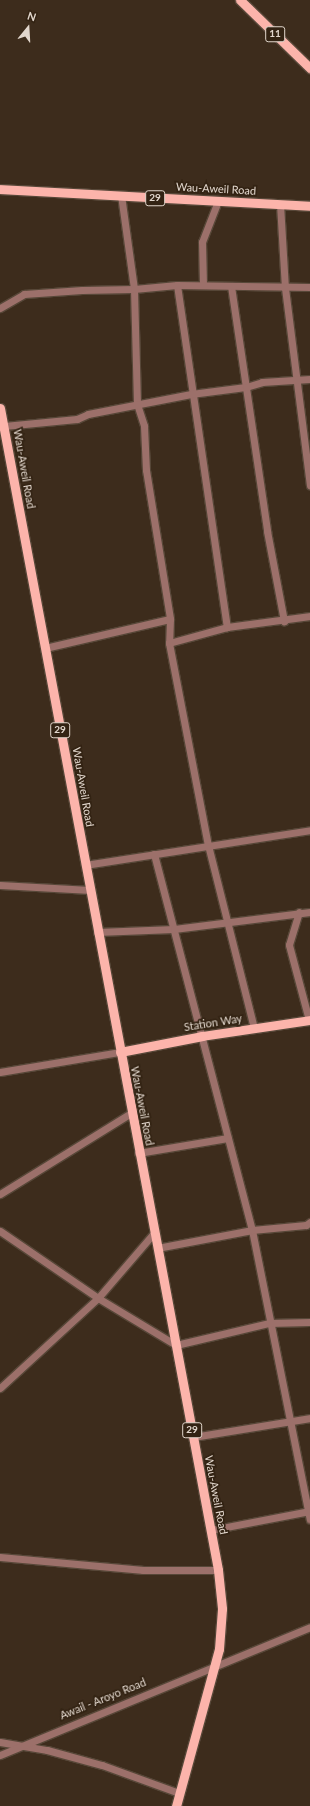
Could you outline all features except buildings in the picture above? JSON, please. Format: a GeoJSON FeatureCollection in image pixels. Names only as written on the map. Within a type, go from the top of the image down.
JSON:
{"type":"FeatureCollection","features":[{"type":"Feature","properties":{"kind":"main road","name":"11"},"geometry":{"type":"LineString","coordinates":[[240,0],[310,68]]}},
{"type":"Feature","properties":{"kind":"main road","name":"Wau-Aweil Road"},"geometry":{"type":"LineString","coordinates":[[0,189],[310,206]]}},
{"type":"Feature","properties":{"kind":"main road","name":"Wau-Aweil Road"},"geometry":{"type":"LineString","coordinates":[[0,408],[138,1153],[218,1570],[222,1629],[215,1664],[176,1806]]}},
{"type":"Feature","properties":{"kind":"main road","name":"Station Way"},"geometry":{"type":"LineString","coordinates":[[120,1052],[202,1036],[310,1020]]}},
{"type":"Feature","properties":{"kind":"street"},"geometry":{"type":"LineString","coordinates":[[121,195],[134,289],[137,404],[144,426],[146,470],[170,619],[169,643],[208,845],[254,1028]]}},
{"type":"Feature","properties":{"kind":"street"},"geometry":{"type":"LineString","coordinates":[[203,285],[202,242],[218,202]]}},
{"type":"Feature","properties":{"kind":"street"},"geometry":{"type":"LineString","coordinates":[[280,204],[285,288],[310,485]]}},
{"type":"Feature","properties":{"kind":"street"},"geometry":{"type":"LineString","coordinates":[[177,285],[192,394],[216,538],[227,627]]}},
{"type":"Feature","properties":{"kind":"street"},"geometry":{"type":"LineString","coordinates":[[0,308],[24,294],[82,290],[134,289],[177,285],[285,288],[310,287]]}},
{"type":"Feature","properties":{"kind":"street"},"geometry":{"type":"LineString","coordinates":[[231,286],[284,621]]}},
{"type":"Feature","properties":{"kind":"street"},"geometry":{"type":"LineString","coordinates":[[4,426],[77,418],[137,404],[192,394],[246,387],[262,382],[310,379]]}},
{"type":"Feature","properties":{"kind":"street"},"geometry":{"type":"LineString","coordinates":[[169,643],[227,627],[284,621],[310,616]]}},
{"type":"Feature","properties":{"kind":"street"},"geometry":{"type":"LineString","coordinates":[[45,648],[170,619]]}},
{"type":"Feature","properties":{"kind":"street"},"geometry":{"type":"LineString","coordinates":[[85,865],[208,845],[309,833]]}},
{"type":"Feature","properties":{"kind":"street"},"geometry":{"type":"LineString","coordinates":[[154,854],[252,1230],[269,1323],[309,1514],[211,1530]]}},
{"type":"Feature","properties":{"kind":"street"},"geometry":{"type":"LineString","coordinates":[[0,885],[90,890]]}},
{"type":"Feature","properties":{"kind":"street"},"geometry":{"type":"LineString","coordinates":[[299,912],[289,945],[310,1020]]}},
{"type":"Feature","properties":{"kind":"street"},"geometry":{"type":"LineString","coordinates":[[97,932],[174,929],[228,924],[299,912],[310,912]]}},
{"type":"Feature","properties":{"kind":"street"},"geometry":{"type":"LineString","coordinates":[[0,1072],[120,1052]]}},
{"type":"Feature","properties":{"kind":"street"},"geometry":{"type":"LineString","coordinates":[[0,1194],[131,1113]]}},
{"type":"Feature","properties":{"kind":"street"},"geometry":{"type":"LineString","coordinates":[[138,1153],[228,1138]]}},
{"type":"Feature","properties":{"kind":"street"},"geometry":{"type":"LineString","coordinates":[[157,1248],[252,1230],[306,1225],[310,1222]]}},
{"type":"Feature","properties":{"kind":"street"},"geometry":{"type":"LineString","coordinates":[[0,1231],[98,1298],[176,1345],[269,1323],[297,1324],[310,1322]]}},
{"type":"Feature","properties":{"kind":"street"},"geometry":{"type":"LineString","coordinates":[[0,1388],[98,1298],[154,1234]]}},
{"type":"Feature","properties":{"kind":"street"},"geometry":{"type":"LineString","coordinates":[[193,1437],[310,1418]]}},
{"type":"Feature","properties":{"kind":"street"},"geometry":{"type":"LineString","coordinates":[[0,1557],[143,1570],[218,1570]]}},
{"type":"Feature","properties":{"kind":"street","name":"Awail - Aroyo Road"},"geometry":{"type":"LineString","coordinates":[[0,1755],[215,1664],[310,1627]]}},
{"type":"Feature","properties":{"kind":"street"},"geometry":{"type":"LineString","coordinates":[[0,1742],[102,1765],[179,1793]]}}]}
